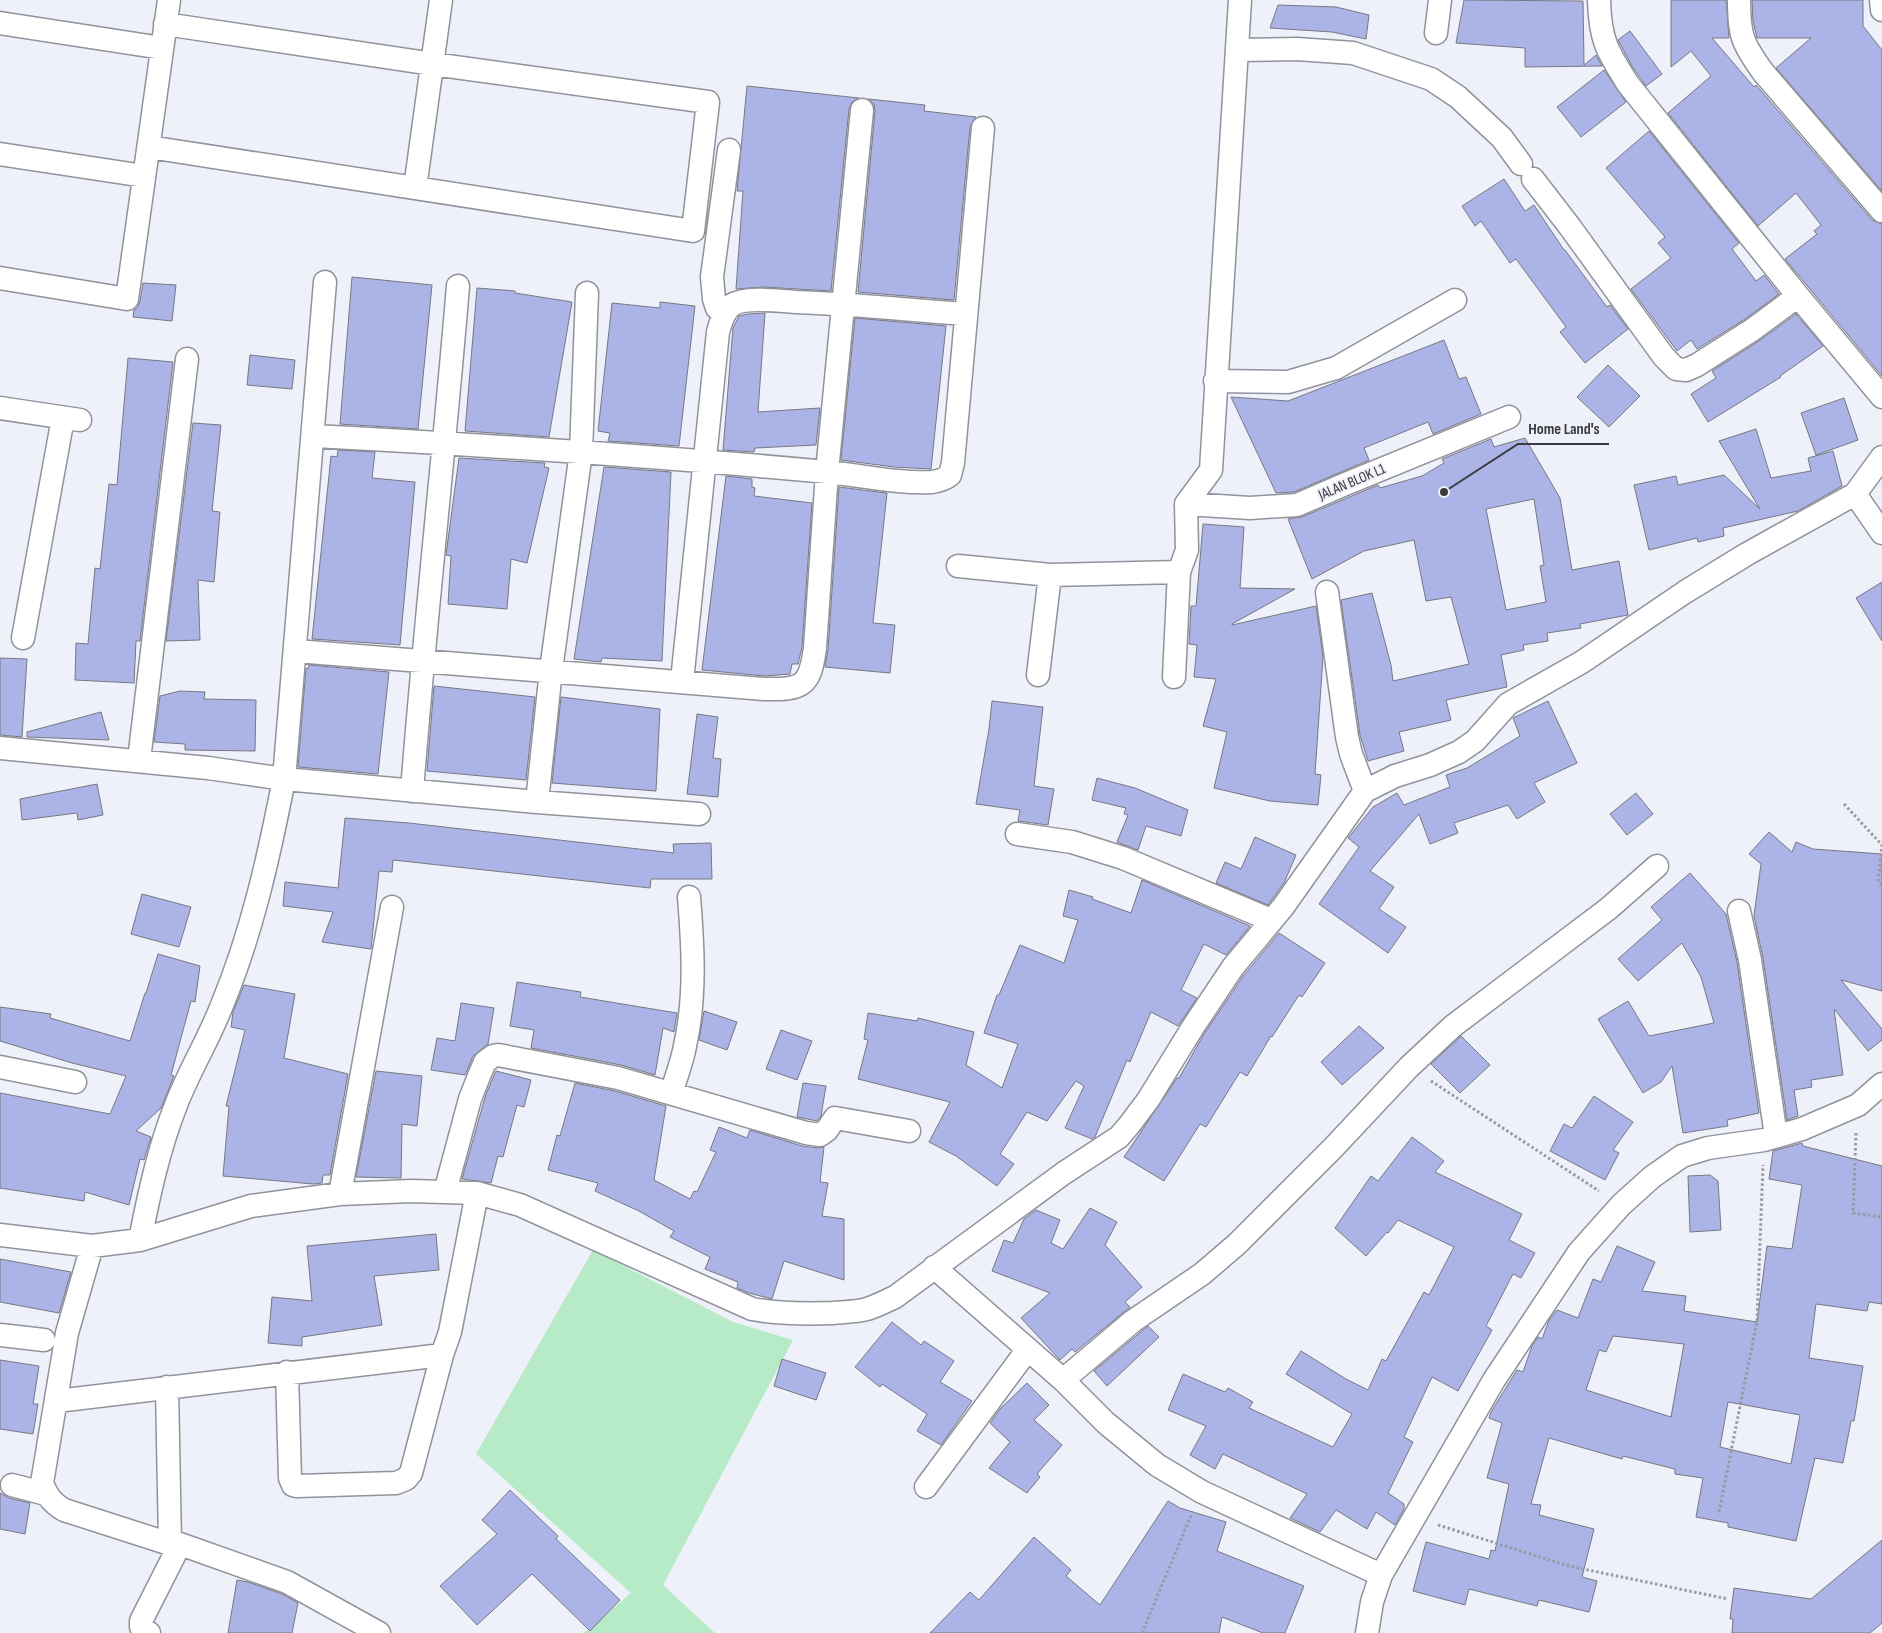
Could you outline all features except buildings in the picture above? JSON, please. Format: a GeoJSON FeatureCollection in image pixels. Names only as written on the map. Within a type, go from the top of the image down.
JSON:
{"type":"FeatureCollection","features":[{"type":"Feature","properties":{"kind":"street"},"geometry":{"type":"LineString","coordinates":[[0,278],[127,299],[168,0]]}},
{"type":"Feature","properties":{"kind":"street"},"geometry":{"type":"LineString","coordinates":[[415,188],[442,0]]}},
{"type":"Feature","properties":{"kind":"street"},"geometry":{"type":"LineString","coordinates":[[1174,677],[1179,572],[1188,550],[1186,504],[1211,470],[1240,0]]}},
{"type":"Feature","properties":{"kind":"street"},"geometry":{"type":"LineString","coordinates":[[1436,33],[1440,0]]}},
{"type":"Feature","properties":{"kind":"street"},"geometry":{"type":"LineString","coordinates":[[1600,0],[1602,35],[1608,53],[1628,84],[1798,296],[1882,397]]}},
{"type":"Feature","properties":{"kind":"street"},"geometry":{"type":"LineString","coordinates":[[1739,0],[1741,36],[1749,52],[1763,72],[1882,211]]}},
{"type":"Feature","properties":{"kind":"street"},"geometry":{"type":"LineString","coordinates":[[1881,0],[1882,10]]}},
{"type":"Feature","properties":{"kind":"street"},"geometry":{"type":"LineString","coordinates":[[0,23],[162,48]]}},
{"type":"Feature","properties":{"kind":"street"},"geometry":{"type":"LineString","coordinates":[[149,147],[693,231],[708,102],[165,24]]}},
{"type":"Feature","properties":{"kind":"street"},"geometry":{"type":"LineString","coordinates":[[1237,50],[1297,49],[1353,53],[1431,79],[1458,97],[1502,138],[1570,227],[1664,357],[1676,369],[1686,370],[1697,365],[1752,330],[1798,296]]}},
{"type":"Feature","properties":{"kind":"street"},"geometry":{"type":"LineString","coordinates":[[296,651],[779,689],[799,685],[810,675],[815,648],[827,472],[862,110]]}},
{"type":"Feature","properties":{"kind":"street"},"geometry":{"type":"LineString","coordinates":[[314,436],[581,452],[934,482],[950,475],[954,463],[983,128]]}},
{"type":"Feature","properties":{"kind":"street"},"geometry":{"type":"LineString","coordinates":[[724,314],[718,308],[714,299],[712,277],[730,150]]}},
{"type":"Feature","properties":{"kind":"street"},"geometry":{"type":"LineString","coordinates":[[0,154],[144,176]]}},
{"type":"Feature","properties":{"kind":"street"},"geometry":{"type":"LineString","coordinates":[[140,1240],[150,1190],[176,1105],[222,1006],[245,944],[270,846],[284,780],[314,436],[325,282]]}},
{"type":"Feature","properties":{"kind":"street"},"geometry":{"type":"LineString","coordinates":[[412,791],[422,662],[445,443],[458,286]]}},
{"type":"Feature","properties":{"kind":"street"},"geometry":{"type":"LineString","coordinates":[[538,802],[551,670],[581,452],[587,293]]}},
{"type":"Feature","properties":{"kind":"street"},"geometry":{"type":"LineString","coordinates":[[1215,381],[1288,382],[1336,368],[1455,300]]}},
{"type":"Feature","properties":{"kind":"street"},"geometry":{"type":"LineString","coordinates":[[682,681],[718,332],[724,314],[731,306],[742,301],[844,304],[966,314]]}},
{"type":"Feature","properties":{"kind":"street"},"geometry":{"type":"LineString","coordinates":[[138,760],[187,359]]}},
{"type":"Feature","properties":{"kind":"street"},"geometry":{"type":"LineString","coordinates":[[0,408],[72,419],[23,638]]}},
{"type":"Feature","properties":{"kind":"street","name":"JALAN BLOK L1"},"geometry":{"type":"LineString","coordinates":[[1186,504],[1250,508],[1297,505],[1510,416]]}},
{"type":"Feature","properties":{"kind":"street"},"geometry":{"type":"LineString","coordinates":[[0,1235],[92,1246],[140,1240],[251,1206],[340,1194],[411,1191],[477,1192],[520,1205],[752,1309],[796,1315],[866,1310],[895,1296],[1056,1179],[1119,1137],[1148,1100],[1233,967],[1300,884],[1365,792],[1396,776],[1430,765],[1459,752],[1475,741],[1508,704],[1582,662],[1685,592],[1747,554],[1855,494],[1882,457]]}},
{"type":"Feature","properties":{"kind":"street"},"geometry":{"type":"LineString","coordinates":[[1855,494],[1882,533]]}},
{"type":"Feature","properties":{"kind":"street"},"geometry":{"type":"LineString","coordinates":[[958,566],[1050,575],[1179,572]]}},
{"type":"Feature","properties":{"kind":"street"},"geometry":{"type":"LineString","coordinates":[[1038,675],[1050,575]]}},
{"type":"Feature","properties":{"kind":"street"},"geometry":{"type":"LineString","coordinates":[[1328,592],[1347,737],[1365,792]]}},
{"type":"Feature","properties":{"kind":"street"},"geometry":{"type":"LineString","coordinates":[[0,748],[138,760],[248,773],[284,780],[699,814]]}},
{"type":"Feature","properties":{"kind":"street"},"geometry":{"type":"LineString","coordinates":[[1017,834],[1072,842],[1123,858],[1271,920]]}},
{"type":"Feature","properties":{"kind":"street"},"geometry":{"type":"LineString","coordinates":[[1064,1380],[1133,1321],[1202,1274],[1237,1244],[1333,1148],[1409,1067],[1453,1026],[1608,908],[1657,866]]}},
{"type":"Feature","properties":{"kind":"street"},"geometry":{"type":"LineString","coordinates":[[671,1094],[685,1047],[689,1022],[694,955],[689,897]]}},
{"type":"Feature","properties":{"kind":"street"},"geometry":{"type":"LineString","coordinates":[[340,1194],[392,907]]}},
{"type":"Feature","properties":{"kind":"street"},"geometry":{"type":"LineString","coordinates":[[1739,911],[1750,960],[1770,1138]]}},
{"type":"Feature","properties":{"kind":"street"},"geometry":{"type":"LineString","coordinates":[[445,1192],[470,1099],[485,1062],[493,1056],[506,1056],[618,1078],[806,1134],[816,1135],[823,1133],[835,1118],[909,1131]]}},
{"type":"Feature","properties":{"kind":"street"},"geometry":{"type":"LineString","coordinates":[[0,1067],[75,1082]]}},
{"type":"Feature","properties":{"kind":"street"},"geometry":{"type":"LineString","coordinates":[[1367,1633],[1372,1602],[1381,1575],[1499,1372],[1579,1252],[1621,1205],[1652,1177],[1682,1156],[1708,1148],[1770,1138],[1802,1129],[1858,1105],[1882,1084]]}},
{"type":"Feature","properties":{"kind":"street"},"geometry":{"type":"LineString","coordinates":[[287,1372],[290,1478],[293,1485],[396,1483],[406,1479],[410,1472],[450,1332],[477,1192]]}},
{"type":"Feature","properties":{"kind":"street"},"geometry":{"type":"LineString","coordinates":[[92,1246],[67,1333],[42,1483],[46,1494],[53,1504],[64,1510],[170,1544],[166,1387]]}},
{"type":"Feature","properties":{"kind":"street"},"geometry":{"type":"LineString","coordinates":[[934,1267],[1064,1380],[1106,1423],[1157,1465],[1202,1492],[1381,1575]]}},
{"type":"Feature","properties":{"kind":"street"},"geometry":{"type":"LineString","coordinates":[[0,1335],[44,1340]]}},
{"type":"Feature","properties":{"kind":"street"},"geometry":{"type":"LineString","coordinates":[[926,1487],[1028,1349]]}},
{"type":"Feature","properties":{"kind":"street"},"geometry":{"type":"LineString","coordinates":[[56,1400],[442,1355]]}},
{"type":"Feature","properties":{"kind":"street"},"geometry":{"type":"LineString","coordinates":[[12,1485],[46,1494]]}},
{"type":"Feature","properties":{"kind":"street"},"geometry":{"type":"LineString","coordinates":[[148,1633],[141,1628],[141,1621],[180,1544],[287,1582],[379,1633]]}},
{"type":"Feature","properties":{"kind":"path"},"geometry":{"type":"LineString","coordinates":[[1844,804],[1882,844],[1878,882],[1882,884]]}},
{"type":"Feature","properties":{"kind":"path"},"geometry":{"type":"LineString","coordinates":[[1409,1067],[1621,1205]]}},
{"type":"Feature","properties":{"kind":"path"},"geometry":{"type":"LineString","coordinates":[[1858,1105],[1853,1213],[1882,1218]]}},
{"type":"Feature","properties":{"kind":"path"},"geometry":{"type":"LineString","coordinates":[[1720,1512],[1757,1321],[1770,1138]]}},
{"type":"Feature","properties":{"kind":"path"},"geometry":{"type":"LineString","coordinates":[[1142,1633],[1188,1521],[1202,1492]]}},
{"type":"Feature","properties":{"kind":"path"},"geometry":{"type":"LineString","coordinates":[[1415,1518],[1569,1566],[1728,1599]]}},
{"type":"Feature","properties":{"kind":"green space"},"geometry":{"type":"Polygon","coordinates":[[[593,1250],[733,1322],[793,1340],[663,1585],[715,1633],[584,1633],[631,1593],[476,1454],[593,1250]]]}},
{"type":"Feature","properties":{"kind":"place","name":"Home Land's"},"geometry":{"type":"Point","coordinates":[1444,492]}}]}
